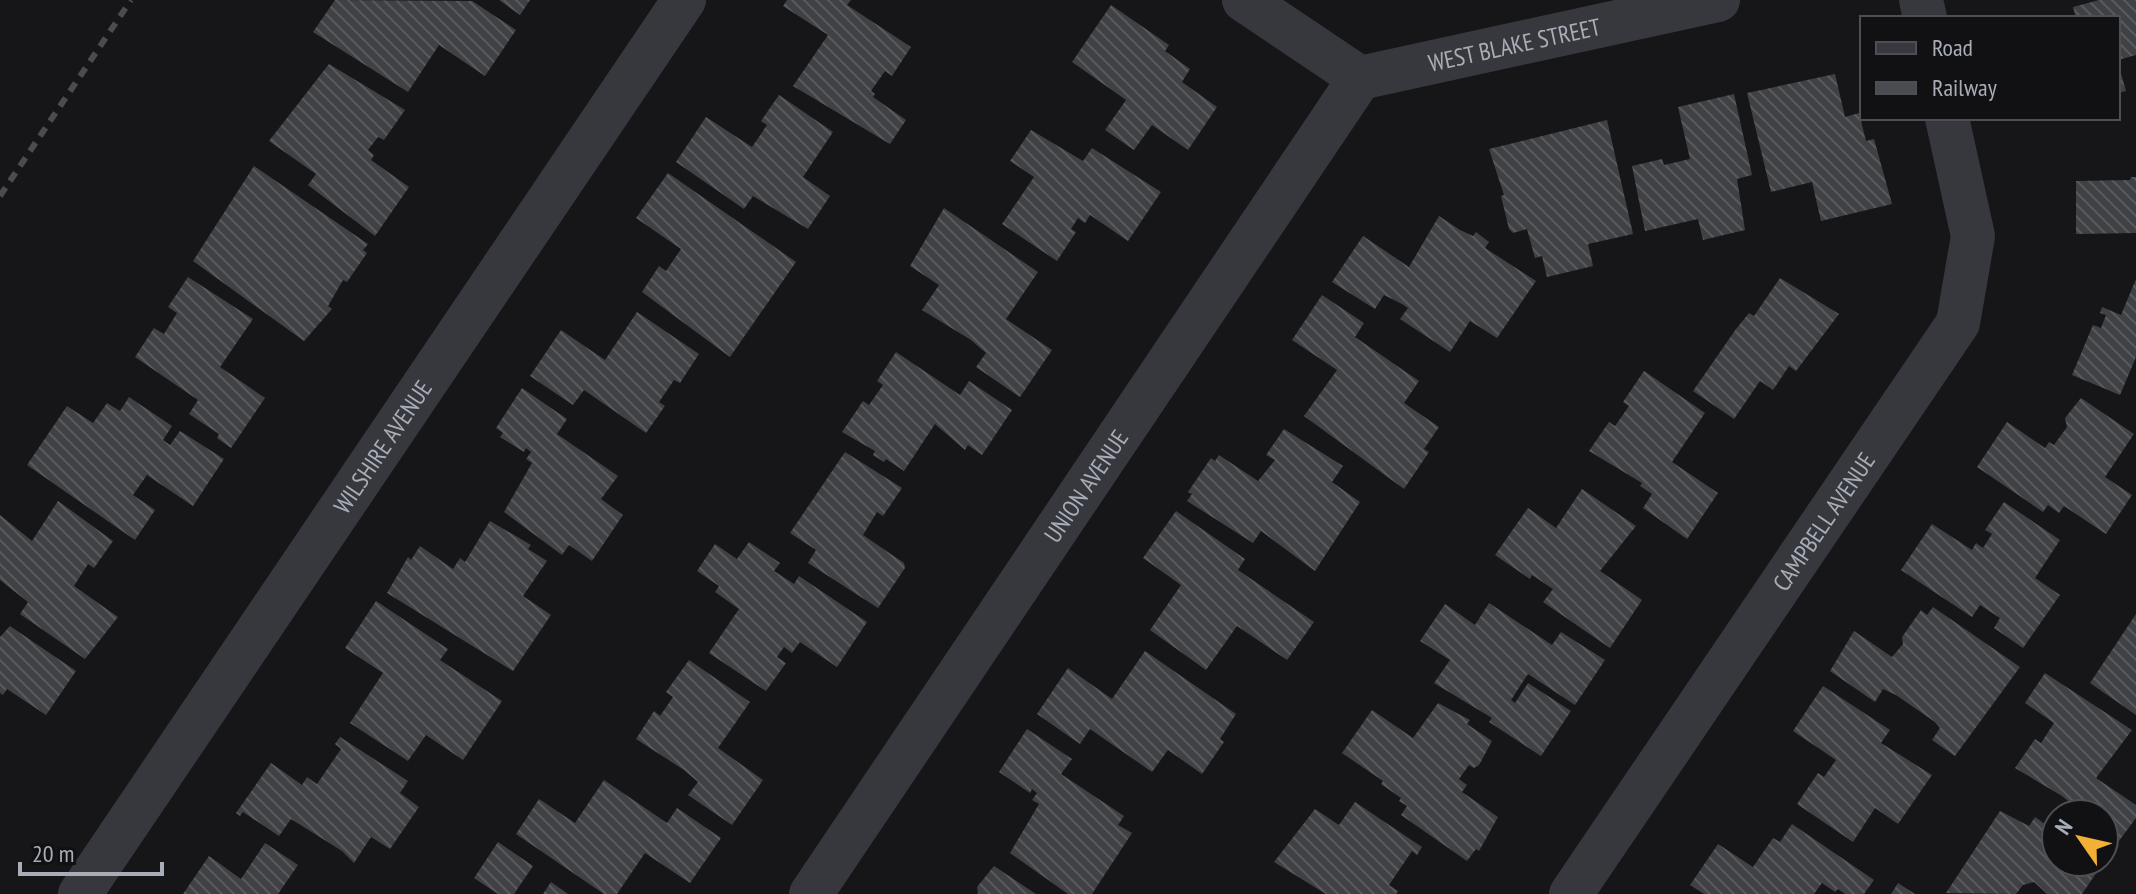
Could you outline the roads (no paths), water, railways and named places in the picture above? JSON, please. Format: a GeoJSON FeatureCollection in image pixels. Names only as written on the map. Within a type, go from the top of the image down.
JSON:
{"type":"FeatureCollection","features":[{"type":"Feature","properties":{"kind":"street","name":"WILSHIRE AVENUE"},"geometry":{"type":"LineString","coordinates":[[80,894],[684,0]]}},
{"type":"Feature","properties":{"kind":"street"},"geometry":{"type":"LineString","coordinates":[[1244,0],[1360,78]]}},
{"type":"Feature","properties":{"kind":"street","name":"WEST BLAKE STREET"},"geometry":{"type":"LineString","coordinates":[[1360,78],[1718,0]]}},
{"type":"Feature","properties":{"kind":"street","name":"UNION AVENUE"},"geometry":{"type":"LineString","coordinates":[[811,894],[1360,78]]}},
{"type":"Feature","properties":{"kind":"street","name":"CAMPBELL AVENUE"},"geometry":{"type":"LineString","coordinates":[[1571,894],[1958,323],[1973,236],[1947,120]]}},
{"type":"Feature","properties":{"kind":"railway"},"geometry":{"type":"LineString","coordinates":[[0,196],[131,0]]}}]}
